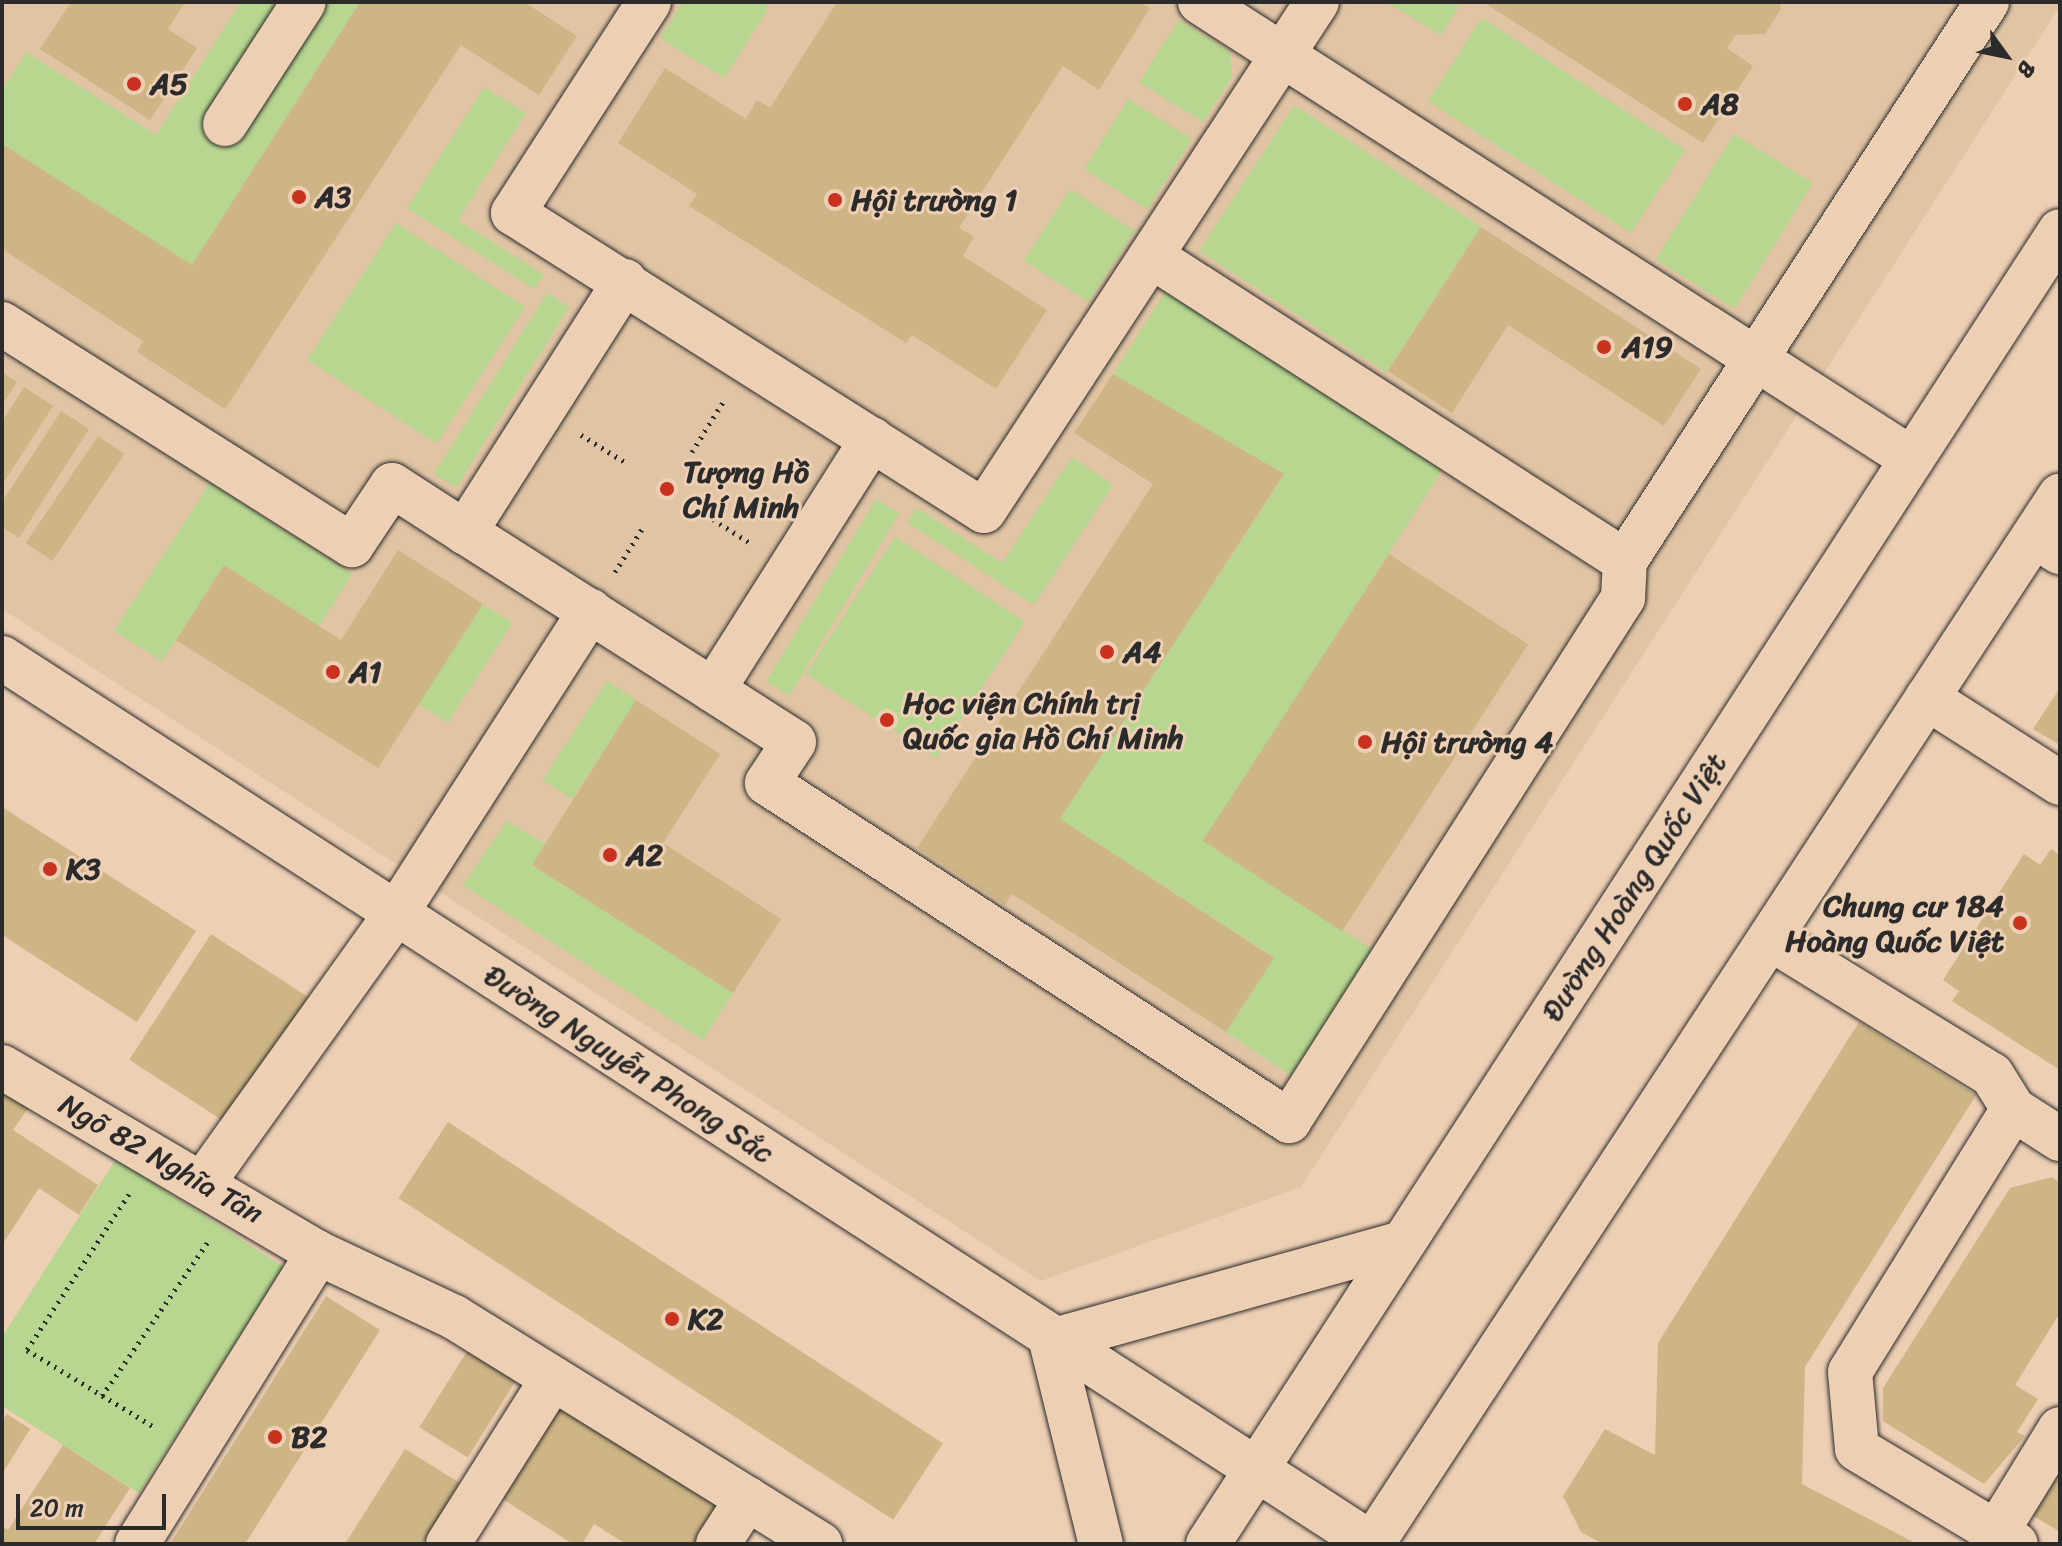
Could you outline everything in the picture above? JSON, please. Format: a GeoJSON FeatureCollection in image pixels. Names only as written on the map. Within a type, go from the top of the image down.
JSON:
{"type":"FeatureCollection","features":[{"type":"Feature","properties":{"kind":"main road"},"geometry":{"type":"LineString","coordinates":[[225,124],[304,2]]}},
{"type":"Feature","properties":{"kind":"main road"},"geometry":{"type":"LineString","coordinates":[[649,2],[513,213],[625,281],[984,511],[1317,2]]}},
{"type":"Feature","properties":{"kind":"main road"},"geometry":{"type":"LineString","coordinates":[[1200,2],[1912,459]]}},
{"type":"Feature","properties":{"kind":"main road"},"geometry":{"type":"LineString","coordinates":[[2,324],[352,545],[392,485],[794,742],[767,783],[1289,1121],[1623,598],[1625,561],[1987,2]]}},
{"type":"Feature","properties":{"kind":"main road","name":"Đường Hoàng Quốc Việt"},"geometry":{"type":"LineString","coordinates":[[1208,1544],[2060,231]]}},
{"type":"Feature","properties":{"kind":"main road"},"geometry":{"type":"LineString","coordinates":[[1151,256],[1625,561]]}},
{"type":"Feature","properties":{"kind":"main road"},"geometry":{"type":"LineString","coordinates":[[465,532],[625,281]]}},
{"type":"Feature","properties":{"kind":"main road"},"geometry":{"type":"LineString","coordinates":[[713,690],[872,439]]}},
{"type":"Feature","properties":{"kind":"main road"},"geometry":{"type":"LineString","coordinates":[[1372,1544],[1927,698],[2047,544],[2060,496]]}},
{"type":"Feature","properties":{"kind":"main road"},"geometry":{"type":"LineString","coordinates":[[219,1193],[590,611]]}},
{"type":"Feature","properties":{"kind":"main road","name":"Đường Nguyễn Phong Sắc"},"geometry":{"type":"LineString","coordinates":[[2,658],[397,912],[1051,1341],[1372,1544]]}},
{"type":"Feature","properties":{"kind":"main road"},"geometry":{"type":"LineString","coordinates":[[1927,698],[2060,783]]}},
{"type":"Feature","properties":{"kind":"main road"},"geometry":{"type":"LineString","coordinates":[[1771,939],[1992,1075],[2013,1109],[2060,1139]]}},
{"type":"Feature","properties":{"kind":"main road","name":"Ngõ 82 Nghĩa Tân"},"geometry":{"type":"LineString","coordinates":[[2,1067],[156,1154],[318,1253],[454,1317],[820,1544]]}},
{"type":"Feature","properties":{"kind":"main road"},"geometry":{"type":"LineString","coordinates":[[2013,1109],[1850,1372],[1857,1449],[2006,1538],[2060,1429]]}},
{"type":"Feature","properties":{"kind":"main road"},"geometry":{"type":"LineString","coordinates":[[1101,1544],[1051,1341],[1402,1243]]}},
{"type":"Feature","properties":{"kind":"main road"},"geometry":{"type":"LineString","coordinates":[[137,1544],[318,1253]]}},
{"type":"Feature","properties":{"kind":"main road"},"geometry":{"type":"LineString","coordinates":[[448,1544],[553,1378]]}},
{"type":"Feature","properties":{"kind":"main road"},"geometry":{"type":"LineString","coordinates":[[718,1544],[747,1499]]}},
{"type":"Feature","properties":{"kind":"path"},"geometry":{"type":"LineString","coordinates":[[692,452],[749,360]]}},
{"type":"Feature","properties":{"kind":"path"},"geometry":{"type":"LineString","coordinates":[[156,1154],[27,1350],[195,1453]]}},
{"type":"Feature","properties":{"kind":"path"},"geometry":{"type":"LineString","coordinates":[[102,1396],[219,1193]]}},
{"type":"Feature","properties":{"kind":"shaded area","name":"Học viện Chính trị Quốc gia Hồ Chí Minh"},"geometry":{"type":"Polygon","coordinates":[[[2,2],[2060,2],[2060,6],[1301,1187],[1041,1281],[2,609],[2,2]]]}},
{"type":"Feature","properties":{"kind":"green space"},"geometry":{"type":"Polygon","coordinates":[[[241,2],[360,2],[192,265],[2,144],[2,90],[26,52],[156,135],[241,2]]]}},
{"type":"Feature","properties":{"kind":"green space"},"geometry":{"type":"Polygon","coordinates":[[[683,2],[761,2],[769,7],[724,78],[660,38],[683,2]]]}},
{"type":"Feature","properties":{"kind":"green space"},"geometry":{"type":"Polygon","coordinates":[[[1386,2],[1461,2],[1441,35],[1386,2]]]}},
{"type":"Feature","properties":{"kind":"green space"},"geometry":{"type":"Polygon","coordinates":[[[1482,18],[1685,150],[1631,233],[1428,101],[1482,18]]]}},
{"type":"Feature","properties":{"kind":"green space"},"geometry":{"type":"Polygon","coordinates":[[[1179,20],[1230,52],[1232,77],[1203,122],[1139,82],[1179,20]]]}},
{"type":"Feature","properties":{"kind":"green space"},"geometry":{"type":"Polygon","coordinates":[[[484,87],[526,113],[458,220],[544,275],[534,289],[407,208],[484,87]]]}},
{"type":"Feature","properties":{"kind":"green space"},"geometry":{"type":"Polygon","coordinates":[[[1128,99],[1192,139],[1148,209],[1084,169],[1128,99]]]}},
{"type":"Feature","properties":{"kind":"green space"},"geometry":{"type":"Polygon","coordinates":[[[1294,105],[1481,226],[1386,372],[1199,251],[1294,105]]]}},
{"type":"Feature","properties":{"kind":"green space"},"geometry":{"type":"Polygon","coordinates":[[[1734,134],[1813,183],[1734,309],[1656,260],[1734,134]]]}},
{"type":"Feature","properties":{"kind":"green space"},"geometry":{"type":"Polygon","coordinates":[[[1070,189],[1135,231],[1088,302],[1024,260],[1070,189]]]}},
{"type":"Feature","properties":{"kind":"green space"},"geometry":{"type":"Polygon","coordinates":[[[396,223],[525,307],[436,444],[307,360],[396,223]]]}},
{"type":"Feature","properties":{"kind":"green space"},"geometry":{"type":"Polygon","coordinates":[[[1170,285],[1448,461],[1204,841],[1378,953],[1298,1080],[1226,1032],[1274,957],[1060,819],[1284,475],[1113,374],[1170,285]]]}},
{"type":"Feature","properties":{"kind":"green space"},"geometry":{"type":"Polygon","coordinates":[[[547,293],[569,307],[456,487],[434,474],[547,293]]]}},
{"type":"Feature","properties":{"kind":"green space"},"geometry":{"type":"Polygon","coordinates":[[[1072,457],[1113,485],[1034,605],[907,522],[917,508],[1002,563],[1072,457]]]}},
{"type":"Feature","properties":{"kind":"green space"},"geometry":{"type":"Polygon","coordinates":[[[210,483],[352,574],[319,626],[224,565],[162,661],[114,631],[210,483]]]}},
{"type":"Feature","properties":{"kind":"green space"},"geometry":{"type":"Polygon","coordinates":[[[876,499],[899,513],[789,695],[766,682],[876,499]]]}},
{"type":"Feature","properties":{"kind":"green space"},"geometry":{"type":"Polygon","coordinates":[[[895,537],[1025,621],[936,758],[806,674],[895,537]]]}},
{"type":"Feature","properties":{"kind":"green space"},"geometry":{"type":"Polygon","coordinates":[[[483,604],[512,623],[448,723],[418,704],[483,604]]]}},
{"type":"Feature","properties":{"kind":"green space"},"geometry":{"type":"Polygon","coordinates":[[[607,681],[636,700],[572,799],[543,780],[607,681]]]}},
{"type":"Feature","properties":{"kind":"green space"},"geometry":{"type":"Polygon","coordinates":[[[507,821],[545,844],[532,865],[733,993],[703,1040],[463,885],[507,821]]]}},
{"type":"Feature","properties":{"kind":"green space"},"geometry":{"type":"Polygon","coordinates":[[[116,1159],[284,1267],[139,1493],[2,1406],[2,1337],[116,1159]]]}},
{"type":"Feature","properties":{"kind":"building","name":"A5"},"geometry":{"type":"Polygon","coordinates":[[[71,2],[185,2],[168,29],[197,48],[150,120],[40,49],[71,2]]]}},
{"type":"Feature","properties":{"kind":"building","name":"A3"},"geometry":{"type":"Polygon","coordinates":[[[360,2],[524,2],[577,36],[539,95],[461,45],[225,409],[137,352],[143,341],[2,249],[2,144],[192,265],[360,2]]]}},
{"type":"Feature","properties":{"kind":"building","name":"Hội trường 1"},"geometry":{"type":"Polygon","coordinates":[[[837,2],[1140,2],[1150,8],[1099,90],[1063,66],[959,228],[974,237],[963,256],[1047,310],[996,389],[912,335],[906,343],[689,206],[697,194],[618,143],[665,68],[746,119],[757,100],[770,108],[837,2]]]}},
{"type":"Feature","properties":{"kind":"building","name":"A8"},"geometry":{"type":"Polygon","coordinates":[[[1483,2],[1780,2],[1781,9],[1765,34],[1736,35],[1727,48],[1753,66],[1703,143],[1483,2]]]}},
{"type":"Feature","properties":{"kind":"building","name":"A19"},"geometry":{"type":"Polygon","coordinates":[[[1481,227],[1701,369],[1664,426],[1508,325],[1452,413],[1388,371],[1481,227]]]}},
{"type":"Feature","properties":{"kind":"building"},"geometry":{"type":"Polygon","coordinates":[[[2,372],[17,382],[2,405],[2,372]]]}},
{"type":"Feature","properties":{"kind":"building","name":"A4"},"geometry":{"type":"Polygon","coordinates":[[[1113,374],[1284,474],[1060,819],[1274,958],[1226,1032],[1012,894],[1005,905],[917,848],[1153,484],[1074,433],[1113,374]]]}},
{"type":"Feature","properties":{"kind":"building"},"geometry":{"type":"Polygon","coordinates":[[[24,387],[53,406],[2,485],[2,422],[24,387]]]}},
{"type":"Feature","properties":{"kind":"building"},"geometry":{"type":"Polygon","coordinates":[[[61,411],[89,429],[19,538],[2,527],[2,502],[61,411]]]}},
{"type":"Feature","properties":{"kind":"building"},"geometry":{"type":"Polygon","coordinates":[[[98,436],[125,454],[52,561],[26,543],[98,436]]]}},
{"type":"Feature","properties":{"kind":"building","name":"A1"},"geometry":{"type":"Polygon","coordinates":[[[398,550],[483,604],[378,768],[176,640],[224,565],[341,640],[398,550]]]}},
{"type":"Feature","properties":{"kind":"building","name":"Hội trường 4"},"geometry":{"type":"Polygon","coordinates":[[[1389,554],[1528,644],[1342,931],[1203,841],[1389,554]]]}},
{"type":"Feature","properties":{"kind":"building"},"geometry":{"type":"Polygon","coordinates":[[[2060,688],[2060,745],[2033,729],[2060,688]]]}},
{"type":"Feature","properties":{"kind":"building","name":"A2"},"geometry":{"type":"Polygon","coordinates":[[[636,700],[720,754],[663,843],[781,919],[733,993],[532,865],[636,700]]]}},
{"type":"Feature","properties":{"kind":"building","name":"K3"},"geometry":{"type":"Polygon","coordinates":[[[2,807],[196,931],[137,1022],[2,935],[2,807]]]}},
{"type":"Feature","properties":{"kind":"building","name":"Chung cư 184 Hoàng Quốc Việt"},"geometry":{"type":"Polygon","coordinates":[[[2051,849],[2060,855],[2060,1070],[1952,1001],[1959,991],[1943,980],[2024,854],[2040,865],[2051,849]]]}},
{"type":"Feature","properties":{"kind":"building"},"geometry":{"type":"Polygon","coordinates":[[[211,934],[317,1003],[235,1128],[129,1060],[211,934]]]}},
{"type":"Feature","properties":{"kind":"building"},"geometry":{"type":"Polygon","coordinates":[[[1859,1022],[1976,1095],[1805,1367],[1802,1484],[1917,1544],[1603,1544],[1581,1532],[1563,1496],[1605,1429],[1655,1455],[1658,1343],[1859,1022]]]}},
{"type":"Feature","properties":{"kind":"building"},"geometry":{"type":"Polygon","coordinates":[[[2,1085],[31,1104],[13,1130],[98,1185],[79,1215],[39,1188],[2,1245],[2,1085]]]}},
{"type":"Feature","properties":{"kind":"building","name":"K2"},"geometry":{"type":"Polygon","coordinates":[[[448,1122],[943,1443],[893,1520],[398,1198],[448,1122]]]}},
{"type":"Feature","properties":{"kind":"building"},"geometry":{"type":"Polygon","coordinates":[[[2052,1177],[2060,1183],[2060,1313],[2015,1385],[2038,1399],[2017,1432],[2025,1436],[1984,1484],[1883,1421],[1883,1388],[2010,1188],[2052,1177]]]}},
{"type":"Feature","properties":{"kind":"building","name":"B2"},"geometry":{"type":"Polygon","coordinates":[[[326,1296],[380,1330],[245,1544],[170,1544],[326,1296]]]}},
{"type":"Feature","properties":{"kind":"building"},"geometry":{"type":"Polygon","coordinates":[[[474,1340],[522,1370],[468,1458],[419,1427],[474,1340]]]}},
{"type":"Feature","properties":{"kind":"building"},"geometry":{"type":"Polygon","coordinates":[[[553,1398],[729,1509],[707,1544],[626,1544],[594,1524],[582,1544],[573,1544],[493,1493],[553,1398]]]}},
{"type":"Feature","properties":{"kind":"building"},"geometry":{"type":"Polygon","coordinates":[[[7,1414],[30,1429],[2,1474],[2,1422],[7,1414]]]}},
{"type":"Feature","properties":{"kind":"building"},"geometry":{"type":"Polygon","coordinates":[[[63,1445],[130,1488],[94,1544],[2,1544],[2,1526],[8,1530],[63,1445]]]}},
{"type":"Feature","properties":{"kind":"building"},"geometry":{"type":"Polygon","coordinates":[[[405,1449],[460,1483],[422,1544],[345,1544],[405,1449]]]}},
{"type":"Feature","properties":{"kind":"building"},"geometry":{"type":"Polygon","coordinates":[[[2060,1455],[2060,1532],[2032,1515],[2060,1455]]]}},
{"type":"Feature","properties":{"kind":"place","name":"A5"},"geometry":{"type":"Point","coordinates":[134,84]}},
{"type":"Feature","properties":{"kind":"place","name":"A8"},"geometry":{"type":"Point","coordinates":[1685,104]}},
{"type":"Feature","properties":{"kind":"place","name":"A3"},"geometry":{"type":"Point","coordinates":[299,197]}},
{"type":"Feature","properties":{"kind":"place","name":"Hội trường 1"},"geometry":{"type":"Point","coordinates":[835,200]}},
{"type":"Feature","properties":{"kind":"place","name":"A19"},"geometry":{"type":"Point","coordinates":[1604,347]}},
{"type":"Feature","properties":{"kind":"place","name":"Tượng Hồ Chí Minh"},"geometry":{"type":"Point","coordinates":[667,489]}},
{"type":"Feature","properties":{"kind":"place","name":"A4"},"geometry":{"type":"Point","coordinates":[1107,652]}},
{"type":"Feature","properties":{"kind":"place","name":"A1"},"geometry":{"type":"Point","coordinates":[333,672]}},
{"type":"Feature","properties":{"kind":"place","name":"Học viện Chính trị Quốc gia Hồ Chí Minh"},"geometry":{"type":"Point","coordinates":[887,720]}},
{"type":"Feature","properties":{"kind":"place","name":"Hội trường 4"},"geometry":{"type":"Point","coordinates":[1365,742]}},
{"type":"Feature","properties":{"kind":"place","name":"A2"},"geometry":{"type":"Point","coordinates":[610,855]}},
{"type":"Feature","properties":{"kind":"place","name":"K3"},"geometry":{"type":"Point","coordinates":[50,869]}},
{"type":"Feature","properties":{"kind":"place","name":"Chung cư 184 Hoàng Quốc Việt"},"geometry":{"type":"Point","coordinates":[2020,923]}},
{"type":"Feature","properties":{"kind":"place","name":"K2"},"geometry":{"type":"Point","coordinates":[672,1319]}},
{"type":"Feature","properties":{"kind":"place","name":"B2"},"geometry":{"type":"Point","coordinates":[275,1437]}}]}
